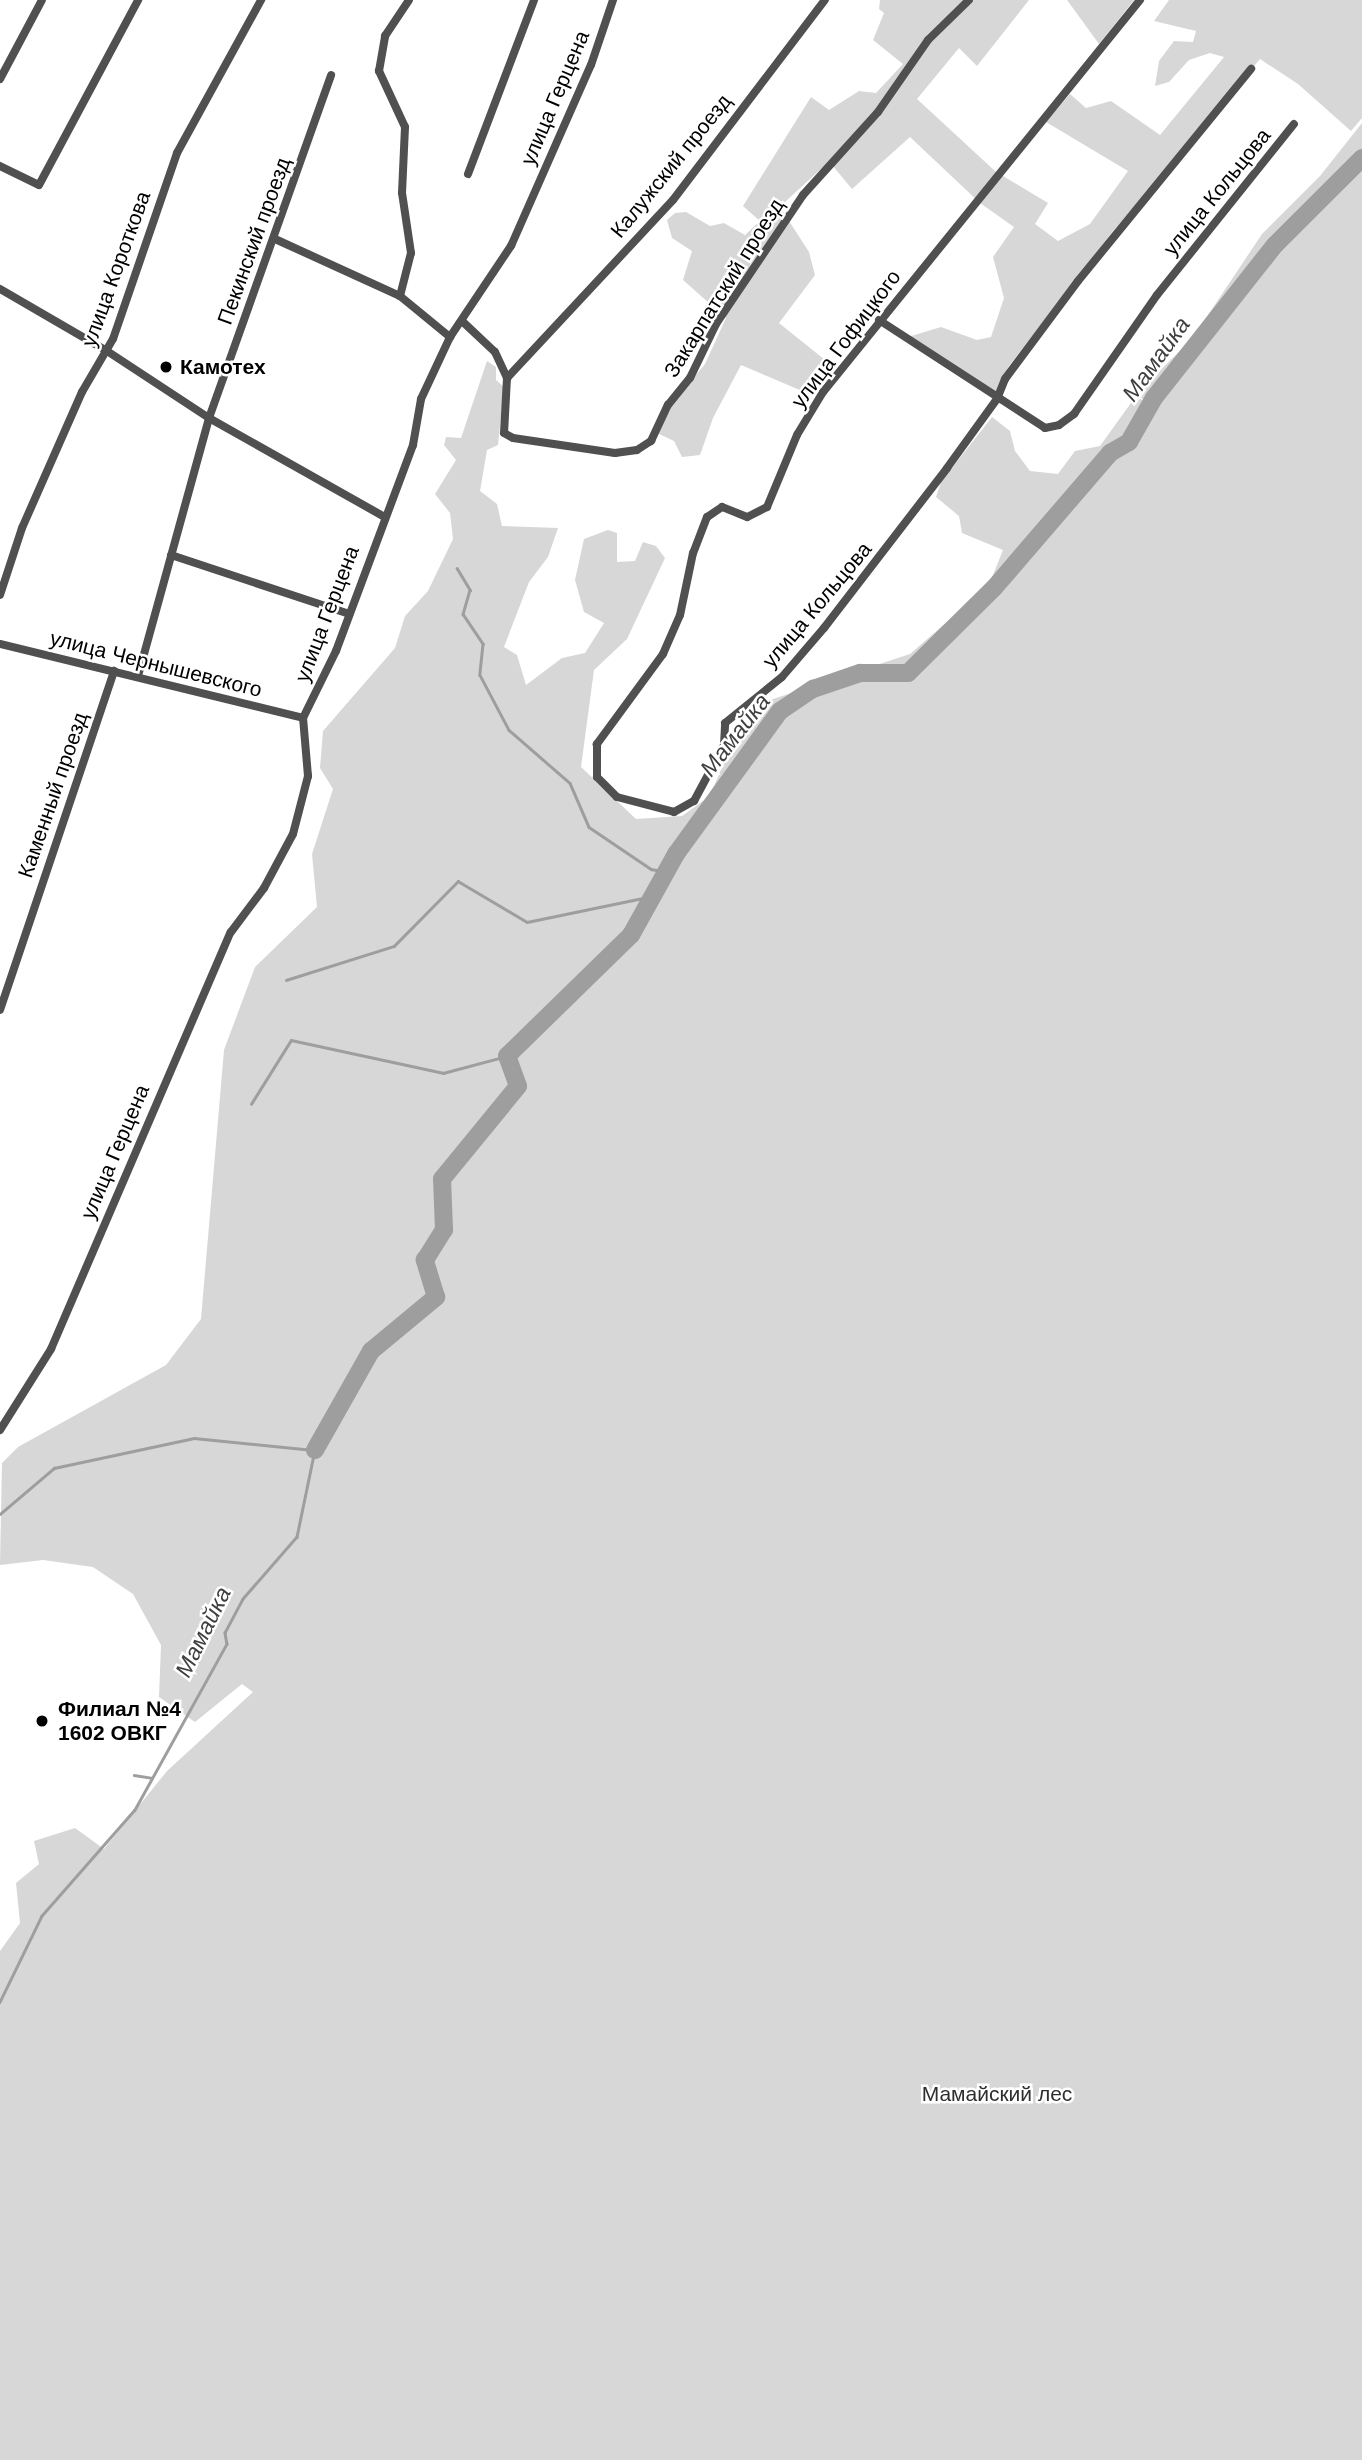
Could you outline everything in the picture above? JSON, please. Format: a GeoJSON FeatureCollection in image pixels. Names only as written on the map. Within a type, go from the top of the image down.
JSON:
{"type":"FeatureCollection","features":[{"type":"Feature","properties":{"kind":"street"},"geometry":{"type":"LineString","coordinates":[[0,79],[42,0]]}},
{"type":"Feature","properties":{"kind":"street"},"geometry":{"type":"LineString","coordinates":[[0,166],[39,185],[138,0]]}},
{"type":"Feature","properties":{"kind":"street","name":"улица Короткова"},"geometry":{"type":"LineString","coordinates":[[0,595],[82,392],[107,351],[177,153],[261,0]]}},
{"type":"Feature","properties":{"kind":"street"},"geometry":{"type":"LineString","coordinates":[[400,296],[411,253],[402,193],[405,127],[379,71],[385,36],[409,0]]}},
{"type":"Feature","properties":{"kind":"street"},"geometry":{"type":"LineString","coordinates":[[468,174],[534,0]]}},
{"type":"Feature","properties":{"kind":"street","name":"улица Герцена"},"geometry":{"type":"LineString","coordinates":[[0,1430],[51,1349],[231,932],[264,888],[293,834],[308,776],[303,718],[349,614],[383,516],[412,446],[421,399],[450,337],[511,246],[591,65],[613,0]]}},
{"type":"Feature","properties":{"kind":"street","name":"Калужский проезд"},"geometry":{"type":"LineString","coordinates":[[507,378],[673,200],[825,0]]}},
{"type":"Feature","properties":{"kind":"street","name":"Закарпатский проезд"},"geometry":{"type":"LineString","coordinates":[[507,378],[504,433],[513,438],[615,453],[637,450],[651,440],[668,405],[690,378],[716,324],[803,195],[878,112],[928,40],[969,0]]}},
{"type":"Feature","properties":{"kind":"street","name":"улица Гофицкого"},"geometry":{"type":"LineString","coordinates":[[594,766],[597,744],[663,654],[680,615],[694,554],[707,517],[722,507],[747,517],[767,507],[797,435],[822,392],[1140,0]]}},
{"type":"Feature","properties":{"kind":"street","name":"улица Кольцова"},"geometry":{"type":"LineString","coordinates":[[594,766],[597,777],[617,797],[674,812],[694,801],[724,745],[725,723],[782,677],[824,628],[997,399],[1005,379],[1078,281],[1251,69]]}},
{"type":"Feature","properties":{"kind":"street","name":"Пекинский проезд"},"geometry":{"type":"LineString","coordinates":[[209,418],[275,239],[331,75]]}},
{"type":"Feature","properties":{"kind":"street","name":"улица Кольцова"},"geometry":{"type":"LineString","coordinates":[[879,320],[1045,428],[1074,414],[1157,295],[1294,124]]}},
{"type":"Feature","properties":{"kind":"street"},"geometry":{"type":"LineString","coordinates":[[275,239],[400,296],[450,337]]}},
{"type":"Feature","properties":{"kind":"street"},"geometry":{"type":"LineString","coordinates":[[0,289],[107,351],[209,418],[383,516]]}},
{"type":"Feature","properties":{"kind":"street"},"geometry":{"type":"LineString","coordinates":[[461,321],[495,352],[507,378]]}},
{"type":"Feature","properties":{"kind":"street"},"geometry":{"type":"LineString","coordinates":[[138,676],[209,418]]}},
{"type":"Feature","properties":{"kind":"street"},"geometry":{"type":"LineString","coordinates":[[171,555],[349,614]]}},
{"type":"Feature","properties":{"kind":"street","name":"улица Чернышевского"},"geometry":{"type":"LineString","coordinates":[[0,644],[303,718]]}},
{"type":"Feature","properties":{"kind":"street","name":"Каменный проезд"},"geometry":{"type":"LineString","coordinates":[[0,1010],[114,671]]}},
{"type":"Feature","properties":{"kind":"green space"},"geometry":{"type":"Polygon","coordinates":[[[880,0],[1029,0],[977,66],[959,48],[917,99],[995,171],[1048,203],[1035,224],[1058,241],[1090,224],[1128,171],[1046,122],[1070,94],[1086,108],[1111,101],[1160,135],[1224,57],[1210,53],[1189,60],[1169,82],[1155,86],[1159,61],[1174,41],[1193,42],[1196,31],[1154,21],[1169,0],[1362,0],[1362,118],[1351,131],[1298,84],[1260,59],[1113,231],[1008,367],[997,392],[983,389],[908,337],[941,327],[977,340],[991,337],[1004,298],[993,257],[1014,227],[980,203],[910,137],[852,189],[832,165],[823,167],[786,201],[782,210],[809,252],[815,275],[779,323],[835,368],[814,396],[741,365],[713,418],[700,455],[682,457],[674,441],[659,434],[668,409],[705,364],[726,318],[683,280],[692,251],[672,238],[667,220],[675,213],[686,212],[710,226],[724,223],[745,235],[760,221],[743,206],[811,97],[829,110],[859,91],[876,93],[903,64],[873,40],[884,13],[879,9],[880,0]]]}},
{"type":"Feature","properties":{"kind":"green space"},"geometry":{"type":"Polygon","coordinates":[[[1067,0],[1134,0],[1099,44],[1067,0]]]}},
{"type":"Feature","properties":{"kind":"green space","name":"Мамайский лес"},"geometry":{"type":"Polygon","coordinates":[[[1362,123],[1362,2460],[0,2460],[0,1951],[20,1923],[16,1883],[39,1864],[34,1841],[75,1828],[104,1849],[167,1771],[253,1692],[242,1684],[195,1722],[159,1697],[161,1645],[133,1594],[93,1567],[43,1560],[0,1565],[2,1463],[18,1447],[166,1365],[201,1319],[224,1050],[255,967],[317,907],[312,854],[333,789],[320,768],[323,731],[395,648],[405,616],[428,591],[453,539],[450,513],[435,494],[456,460],[444,445],[446,437],[461,438],[487,361],[496,367],[496,380],[504,387],[498,445],[487,450],[480,491],[497,504],[502,526],[558,528],[548,557],[529,582],[504,647],[517,655],[526,685],[562,658],[585,653],[604,623],[584,612],[575,580],[584,539],[608,530],[617,533],[617,562],[635,561],[643,542],[656,546],[665,558],[627,639],[594,670],[581,767],[636,819],[682,816],[710,796],[731,745],[764,702],[910,654],[989,585],[1003,550],[962,533],[959,516],[936,497],[941,482],[992,417],[1010,431],[1015,451],[1030,471],[1058,474],[1075,451],[1100,446],[1141,389],[1192,339],[1262,234],[1320,176],[1362,123]]]}},
{"type":"Feature","properties":{"kind":"waterway","name":"Мамайка"},"geometry":{"type":"LineString","coordinates":[[315,1450],[371,1351],[436,1297],[425,1260],[444,1230],[442,1179],[518,1086],[507,1056],[631,935],[676,854],[780,711],[813,689],[860,673],[908,673],[994,588],[1110,453],[1129,442],[1154,398],[1275,245],[1362,158]]}},
{"type":"Feature","properties":{"kind":"waterway"},"geometry":{"type":"LineString","coordinates":[[457,568],[470,590],[463,614],[483,644],[480,675],[509,730],[570,783],[589,827],[651,869],[666,872]]}},
{"type":"Feature","properties":{"kind":"waterway"},"geometry":{"type":"LineString","coordinates":[[286,980],[394,946],[458,881],[527,922],[653,896]]}},
{"type":"Feature","properties":{"kind":"waterway"},"geometry":{"type":"LineString","coordinates":[[251,1104],[291,1040],[443,1073],[507,1056]]}},
{"type":"Feature","properties":{"kind":"waterway","name":"Мамайка"},"geometry":{"type":"LineString","coordinates":[[0,1514],[54,1468],[194,1438],[315,1450],[297,1537],[243,1599],[225,1633],[227,1644],[135,1810],[42,1916],[0,2002]]}},
{"type":"Feature","properties":{"kind":"waterway"},"geometry":{"type":"LineString","coordinates":[[134,1775],[152,1778]]}},
{"type":"Feature","properties":{"kind":"place","name":"Камотех"},"geometry":{"type":"Point","coordinates":[166,367]}},
{"type":"Feature","properties":{"kind":"place","name":"Филиал №4 1602 ОВКГ"},"geometry":{"type":"Point","coordinates":[42,1721]}}]}
